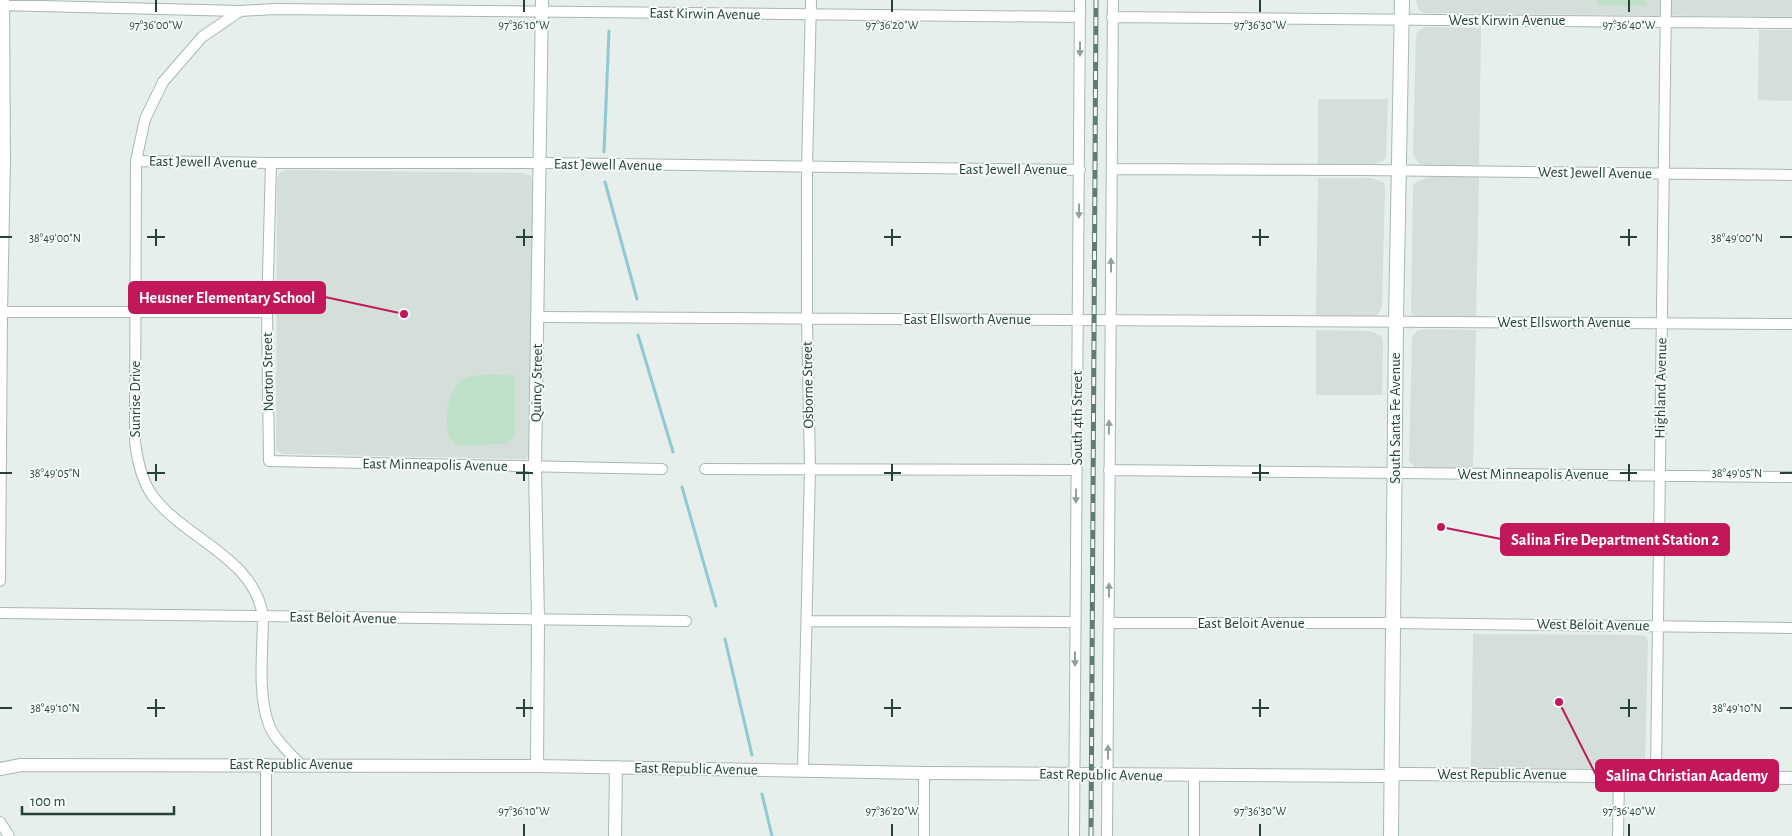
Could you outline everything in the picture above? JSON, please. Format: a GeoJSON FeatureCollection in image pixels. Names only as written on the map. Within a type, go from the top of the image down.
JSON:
{"type":"FeatureCollection","features":[{"type":"Feature","properties":{"kind":"main road","name":"South Santa Fe Avenue"},"geometry":{"type":"LineString","coordinates":[[1391,836],[1396,321],[1402,0]]}},
{"type":"Feature","properties":{"kind":"street","name":"Osborne Street"},"geometry":{"type":"LineString","coordinates":[[804,771],[810,468],[807,318],[811,0]]}},
{"type":"Feature","properties":{"kind":"street","name":"South 4th Street"},"geometry":{"type":"LineString","coordinates":[[1074,836],[1080,0]]}},
{"type":"Feature","properties":{"kind":"street"},"geometry":{"type":"LineString","coordinates":[[1108,836],[1113,0]]}},
{"type":"Feature","properties":{"kind":"street","name":"Highland Avenue"},"geometry":{"type":"LineString","coordinates":[[1656,776],[1666,0]]}},
{"type":"Feature","properties":{"kind":"street","name":"East Kirwin Avenue"},"geometry":{"type":"LineString","coordinates":[[2,3],[240,11],[275,4],[542,6],[811,15],[1080,17]]}},
{"type":"Feature","properties":{"kind":"street"},"geometry":{"type":"LineString","coordinates":[[0,581],[2,3]]}},
{"type":"Feature","properties":{"kind":"street","name":"Quincy Street"},"geometry":{"type":"LineString","coordinates":[[537,766],[538,620],[535,467],[542,6]]}},
{"type":"Feature","properties":{"kind":"street","name":"Sunrise Drive"},"geometry":{"type":"LineString","coordinates":[[240,11],[202,37],[162,82],[145,119],[136,161],[135,441],[143,477],[152,494],[171,515],[233,563],[249,583],[262,604],[264,617],[262,692],[264,708],[269,726],[279,742],[300,764]]}},
{"type":"Feature","properties":{"kind":"street"},"geometry":{"type":"LineString","coordinates":[[1112,17],[1402,20]]}},
{"type":"Feature","properties":{"kind":"street","name":"West Kirwin Avenue"},"geometry":{"type":"LineString","coordinates":[[1402,20],[1792,23]]}},
{"type":"Feature","properties":{"kind":"street","name":"East Jewell Avenue"},"geometry":{"type":"LineString","coordinates":[[136,161],[1080,170]]}},
{"type":"Feature","properties":{"kind":"street","name":"Norton Street"},"geometry":{"type":"LineString","coordinates":[[269,461],[267,312],[271,163]]}},
{"type":"Feature","properties":{"kind":"street"},"geometry":{"type":"LineString","coordinates":[[1112,169],[1399,170]]}},
{"type":"Feature","properties":{"kind":"street","name":"West Jewell Avenue"},"geometry":{"type":"LineString","coordinates":[[1399,170],[1792,176]]}},
{"type":"Feature","properties":{"kind":"street"},"geometry":{"type":"LineString","coordinates":[[1,312],[267,312]]}},
{"type":"Feature","properties":{"kind":"street","name":"East Ellsworth Avenue"},"geometry":{"type":"LineString","coordinates":[[538,317],[1396,321]]}},
{"type":"Feature","properties":{"kind":"street","name":"West Ellsworth Avenue"},"geometry":{"type":"LineString","coordinates":[[1396,321],[1792,324]]}},
{"type":"Feature","properties":{"kind":"street","name":"East Minneapolis Avenue"},"geometry":{"type":"LineString","coordinates":[[269,461],[662,469]]}},
{"type":"Feature","properties":{"kind":"street"},"geometry":{"type":"LineString","coordinates":[[705,469],[1076,470]]}},
{"type":"Feature","properties":{"kind":"street"},"geometry":{"type":"LineString","coordinates":[[1109,470],[1395,473]]}},
{"type":"Feature","properties":{"kind":"street","name":"West Minneapolis Avenue"},"geometry":{"type":"LineString","coordinates":[[1395,473],[1792,477]]}},
{"type":"Feature","properties":{"kind":"street","name":"East Beloit Avenue"},"geometry":{"type":"LineString","coordinates":[[0,613],[686,621]]}},
{"type":"Feature","properties":{"kind":"street"},"geometry":{"type":"LineString","coordinates":[[808,621],[1075,622]]}},
{"type":"Feature","properties":{"kind":"street","name":"East Beloit Avenue"},"geometry":{"type":"LineString","coordinates":[[1109,622],[1394,623]]}},
{"type":"Feature","properties":{"kind":"street","name":"West Beloit Avenue"},"geometry":{"type":"LineString","coordinates":[[1394,623],[1792,628]]}},
{"type":"Feature","properties":{"kind":"street"},"geometry":{"type":"LineString","coordinates":[[266,764],[266,836]]}},
{"type":"Feature","properties":{"kind":"street","name":"East Republic Avenue"},"geometry":{"type":"LineString","coordinates":[[0,768],[21,765],[300,764],[1074,775],[1387,776],[1392,774]]}},
{"type":"Feature","properties":{"kind":"street"},"geometry":{"type":"LineString","coordinates":[[615,836],[616,767]]}},
{"type":"Feature","properties":{"kind":"street"},"geometry":{"type":"LineString","coordinates":[[924,773],[924,836]]}},
{"type":"Feature","properties":{"kind":"street","name":"West Republic Avenue"},"geometry":{"type":"LineString","coordinates":[[1392,774],[1792,778]]}},
{"type":"Feature","properties":{"kind":"street"},"geometry":{"type":"LineString","coordinates":[[1618,836],[1619,775]]}},
{"type":"Feature","properties":{"kind":"street"},"geometry":{"type":"LineString","coordinates":[[1194,776],[1194,836]]}},
{"type":"Feature","properties":{"kind":"street"},"geometry":{"type":"LineString","coordinates":[[0,822],[9,836]]}},
{"type":"Feature","properties":{"kind":"shaded area"},"geometry":{"type":"Polygon","coordinates":[[[1416,0],[1792,0],[1792,17],[1424,13],[1419,10],[1416,0]]]}},
{"type":"Feature","properties":{"kind":"shaded area"},"geometry":{"type":"Polygon","coordinates":[[[1424,27],[1481,28],[1479,167],[1427,166],[1419,163],[1413,153],[1416,36],[1417,32],[1424,27]]]}},
{"type":"Feature","properties":{"kind":"shaded area"},"geometry":{"type":"Polygon","coordinates":[[[1759,30],[1792,30],[1792,101],[1758,100],[1759,30]]]}},
{"type":"Feature","properties":{"kind":"shaded area"},"geometry":{"type":"Polygon","coordinates":[[[1318,99],[1388,99],[1386,157],[1383,161],[1370,165],[1318,164],[1318,99]]]}},
{"type":"Feature","properties":{"kind":"shaded area"},"geometry":{"type":"Polygon","coordinates":[[[285,170],[523,173],[531,176],[533,183],[529,454],[526,459],[283,454],[276,450],[277,178],[280,172],[285,170]]]}},
{"type":"Feature","properties":{"kind":"shaded area"},"geometry":{"type":"Polygon","coordinates":[[[1429,177],[1479,177],[1476,318],[1418,317],[1413,315],[1411,311],[1413,188],[1414,184],[1418,181],[1429,177]]]}},
{"type":"Feature","properties":{"kind":"shaded area"},"geometry":{"type":"Polygon","coordinates":[[[1318,178],[1372,178],[1384,183],[1382,307],[1377,315],[1372,317],[1316,316],[1318,178]]]}},
{"type":"Feature","properties":{"kind":"shaded area"},"geometry":{"type":"Polygon","coordinates":[[[1424,329],[1476,330],[1473,468],[1421,469],[1415,467],[1409,461],[1412,337],[1417,331],[1424,329]]]}},
{"type":"Feature","properties":{"kind":"shaded area"},"geometry":{"type":"Polygon","coordinates":[[[1316,330],[1371,331],[1381,336],[1383,341],[1382,395],[1316,395],[1316,330]]]}},
{"type":"Feature","properties":{"kind":"shaded area"},"geometry":{"type":"Polygon","coordinates":[[[1473,634],[1642,635],[1646,637],[1648,642],[1645,762],[1643,767],[1638,769],[1471,767],[1473,634]]]}},
{"type":"Feature","properties":{"kind":"green space"},"geometry":{"type":"Polygon","coordinates":[[[1597,0],[1646,0],[1646,6],[1597,5],[1597,0]]]}},
{"type":"Feature","properties":{"kind":"green space"},"geometry":{"type":"Polygon","coordinates":[[[495,374],[515,376],[515,436],[506,444],[456,446],[447,426],[448,404],[453,390],[461,381],[469,377],[495,374]]]}},
{"type":"Feature","properties":{"kind":"waterway"},"geometry":{"type":"LineString","coordinates":[[604,152],[609,31]]}},
{"type":"Feature","properties":{"kind":"waterway"},"geometry":{"type":"LineString","coordinates":[[605,182],[637,299]]}},
{"type":"Feature","properties":{"kind":"waterway"},"geometry":{"type":"LineString","coordinates":[[638,335],[673,452]]}},
{"type":"Feature","properties":{"kind":"waterway"},"geometry":{"type":"LineString","coordinates":[[682,487],[716,606]]}},
{"type":"Feature","properties":{"kind":"waterway"},"geometry":{"type":"LineString","coordinates":[[725,639],[752,755]]}},
{"type":"Feature","properties":{"kind":"waterway"},"geometry":{"type":"LineString","coordinates":[[762,794],[772,836]]}},
{"type":"Feature","properties":{"kind":"railway"},"geometry":{"type":"LineString","coordinates":[[1091,836],[1096,0]]}},
{"type":"Feature","properties":{"kind":"place","name":"Heusner Elementary School"},"geometry":{"type":"Point","coordinates":[404,314]}},
{"type":"Feature","properties":{"kind":"place","name":"Salina Fire Department Station 2"},"geometry":{"type":"Point","coordinates":[1441,527]}},
{"type":"Feature","properties":{"kind":"place","name":"Salina Christian Academy"},"geometry":{"type":"Point","coordinates":[1559,702]}}]}
